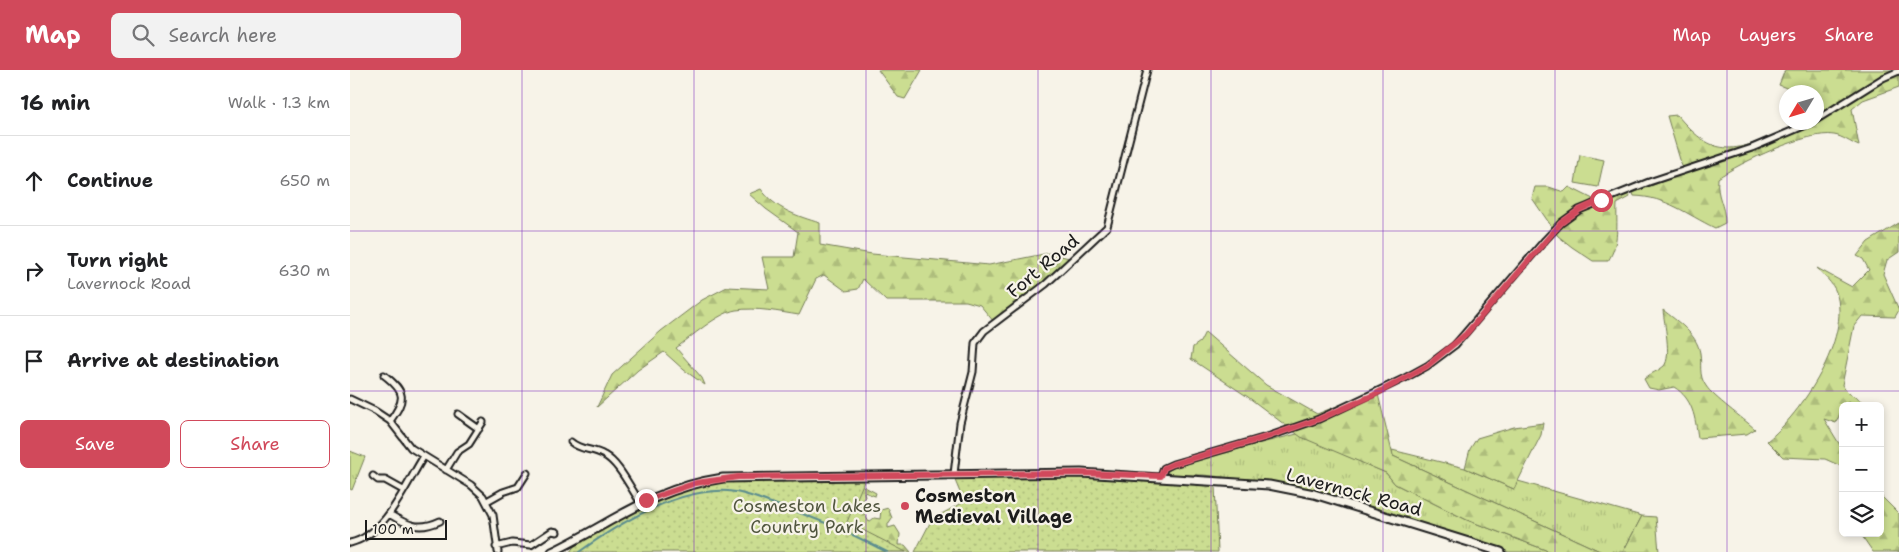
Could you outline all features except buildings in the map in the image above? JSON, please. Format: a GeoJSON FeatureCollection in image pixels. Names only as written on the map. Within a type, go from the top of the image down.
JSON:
{"type":"FeatureCollection","features":[{"type":"Feature","properties":{"kind":"main road","name":"Lavernock Road"},"geometry":{"type":"LineString","coordinates":[[552,552],[641,502],[696,483],[738,477],[1088,473],[1161,476],[1269,485],[1314,494],[1501,552]]}},
{"type":"Feature","properties":{"kind":"street","name":"Fort Road"},"geometry":{"type":"LineString","coordinates":[[954,474],[960,423],[973,372],[974,343],[984,331],[1046,284],[1107,227],[1147,70]]}},
{"type":"Feature","properties":{"kind":"street"},"geometry":{"type":"LineString","coordinates":[[1824,116],[1883,78],[1899,71]]}},
{"type":"Feature","properties":{"kind":"street"},"geometry":{"type":"LineString","coordinates":[[1161,476],[1164,468],[1173,464],[1270,436],[1319,419],[1374,395],[1427,366],[1466,334],[1545,240],[1561,223],[1579,210],[1641,184],[1752,148],[1796,130]]}},
{"type":"Feature","properties":{"kind":"street"},"geometry":{"type":"LineString","coordinates":[[384,376],[399,386],[401,394],[399,408],[390,421]]}},
{"type":"Feature","properties":{"kind":"street"},"geometry":{"type":"LineString","coordinates":[[350,399],[376,410],[390,421],[408,444],[478,490],[487,501],[493,515],[497,550],[512,543],[531,545],[552,531],[557,532]]}},
{"type":"Feature","properties":{"kind":"street"},"geometry":{"type":"LineString","coordinates":[[458,414],[480,429]]}},
{"type":"Feature","properties":{"kind":"street"},"geometry":{"type":"LineString","coordinates":[[446,470],[457,452],[469,444],[483,422]]}},
{"type":"Feature","properties":{"kind":"street"},"geometry":{"type":"LineString","coordinates":[[571,442],[580,448],[598,452],[609,458],[641,502]]}},
{"type":"Feature","properties":{"kind":"street"},"geometry":{"type":"LineString","coordinates":[[350,543],[358,541],[376,531],[389,514],[424,456]]}},
{"type":"Feature","properties":{"kind":"street"},"geometry":{"type":"LineString","coordinates":[[487,501],[503,492],[518,487],[527,473]]}},
{"type":"Feature","properties":{"kind":"street"},"geometry":{"type":"LineString","coordinates":[[373,476],[378,480],[385,480],[403,490]]}},
{"type":"Feature","properties":{"kind":"street"},"geometry":{"type":"LineString","coordinates":[[389,514],[415,527],[426,527],[440,521]]}},
{"type":"Feature","properties":{"kind":"green space"},"geometry":{"type":"Polygon","coordinates":[[[878,70],[922,70],[905,99],[898,97],[878,70]]]}},
{"type":"Feature","properties":{"kind":"green space"},"geometry":{"type":"Polygon","coordinates":[[[1785,70],[1899,70],[1899,87],[1863,100],[1852,109],[1859,146],[1834,135],[1808,138],[1792,142],[1757,156],[1718,178],[1718,191],[1724,211],[1725,223],[1715,228],[1676,207],[1656,199],[1634,196],[1633,193],[1684,173],[1667,116],[1677,115],[1700,138],[1711,144],[1733,148],[1746,146],[1788,130],[1824,130],[1824,85],[1779,85],[1785,70]]]}},
{"type":"Feature","properties":{"kind":"green space"},"geometry":{"type":"Polygon","coordinates":[[[1580,155],[1604,160],[1598,187],[1575,183],[1580,155]]]}},
{"type":"Feature","properties":{"kind":"green space"},"geometry":{"type":"Polygon","coordinates":[[[1535,187],[1549,187],[1564,192],[1569,187],[1593,199],[1583,205],[1586,210],[1629,194],[1630,197],[1617,204],[1616,240],[1608,261],[1593,261],[1558,236],[1532,198],[1535,187]]]}},
{"type":"Feature","properties":{"kind":"green space"},"geometry":{"type":"Polygon","coordinates":[[[761,189],[780,207],[820,223],[820,245],[872,254],[989,265],[1049,253],[1069,258],[1043,284],[994,322],[980,305],[966,301],[886,301],[863,279],[858,289],[846,291],[824,275],[816,279],[799,315],[760,309],[736,310],[713,320],[676,348],[702,378],[705,385],[664,352],[638,370],[597,407],[612,375],[661,331],[702,300],[727,287],[769,289],[762,257],[794,257],[798,232],[749,194],[761,189]]]}},
{"type":"Feature","properties":{"kind":"green space"},"geometry":{"type":"Polygon","coordinates":[[[1899,223],[1899,252],[1887,260],[1883,274],[1899,310],[1895,317],[1862,316],[1854,326],[1842,385],[1847,392],[1863,402],[1839,402],[1839,416],[1836,423],[1824,419],[1839,443],[1839,465],[1825,459],[1783,457],[1767,441],[1794,413],[1808,394],[1820,374],[1837,331],[1839,311],[1836,292],[1830,282],[1817,268],[1852,287],[1869,270],[1863,259],[1857,256],[1868,242],[1899,223]]]}},
{"type":"Feature","properties":{"kind":"green space"},"geometry":{"type":"Polygon","coordinates":[[[1663,310],[1686,328],[1695,340],[1700,353],[1702,378],[1706,386],[1755,429],[1747,434],[1698,438],[1692,409],[1685,397],[1674,387],[1659,390],[1649,388],[1644,379],[1662,368],[1666,362],[1667,347],[1663,310]]]}},
{"type":"Feature","properties":{"kind":"green space"},"geometry":{"type":"Polygon","coordinates":[[[1205,332],[1266,385],[1317,414],[1377,390],[1393,456],[1602,552],[1551,552],[1467,520],[1395,484],[1386,473],[1301,437],[1248,397],[1191,359],[1193,347],[1200,342],[1205,332]]]}},
{"type":"Feature","properties":{"kind":"green space"},"geometry":{"type":"Polygon","coordinates":[[[1543,423],[1541,435],[1514,489],[1465,468],[1470,449],[1477,438],[1514,427],[1543,423]]]}},
{"type":"Feature","properties":{"kind":"green space"},"geometry":{"type":"Polygon","coordinates":[[[1297,434],[1386,473],[1395,484],[1467,520],[1551,552],[1509,552],[1291,484],[1203,475],[1171,475],[1167,472],[1178,464],[1297,434]]]}},
{"type":"Feature","properties":{"kind":"green space"},"geometry":{"type":"Polygon","coordinates":[[[1392,450],[1465,468],[1514,489],[1518,481],[1642,516],[1623,552],[1602,552],[1393,456],[1392,450]]]}},
{"type":"Feature","properties":{"kind":"green space"},"geometry":{"type":"Polygon","coordinates":[[[350,451],[365,457],[352,490],[350,489],[350,451]]]}},
{"type":"Feature","properties":{"kind":"green space","name":"Cosmeston Lakes Country Park"},"geometry":{"type":"Polygon","coordinates":[[[1111,477],[1112,479],[1215,486],[1218,552],[915,552],[932,519],[964,502],[954,478],[1111,477]]]}},
{"type":"Feature","properties":{"kind":"green space","name":"Cosmeston Lakes Country Park"},"geometry":{"type":"Polygon","coordinates":[[[865,479],[847,522],[906,552],[570,552],[575,545],[649,505],[687,490],[707,485],[729,481],[865,479]]]}},
{"type":"Feature","properties":{"kind":"green space"},"geometry":{"type":"Polygon","coordinates":[[[861,485],[876,493],[875,496],[864,492],[865,497],[859,502],[869,522],[874,518],[880,519],[881,510],[888,508],[892,518],[888,528],[895,526],[900,534],[899,545],[905,545],[911,552],[881,552],[805,514],[861,485]]]}},
{"type":"Feature","properties":{"kind":"green space"},"geometry":{"type":"Polygon","coordinates":[[[1884,499],[1899,514],[1899,552],[1873,552],[1863,537],[1884,537],[1884,499]]]}},
{"type":"Feature","properties":{"kind":"green space"},"geometry":{"type":"Polygon","coordinates":[[[1642,516],[1656,517],[1659,552],[1623,552],[1642,516]]]}},
{"type":"Feature","properties":{"kind":"waterway"},"geometry":{"type":"LineString","coordinates":[[579,552],[612,530],[649,510],[689,495],[728,491],[738,492],[799,512],[887,552]]}},
{"type":"Feature","properties":{"kind":"place","name":"Cosmeston Medieval Village"},"geometry":{"type":"Point","coordinates":[905,506]}},
{"type":"Feature","properties":{"kind":"route"},"geometry":{"type":"LineString","coordinates":[[646,500],[673,489],[696,483],[738,477],[1080,473],[1161,476],[1164,468],[1173,464],[1270,436],[1319,419],[1374,395],[1427,366],[1455,345],[1466,334],[1561,223],[1579,210],[1601,200]]}}]}
